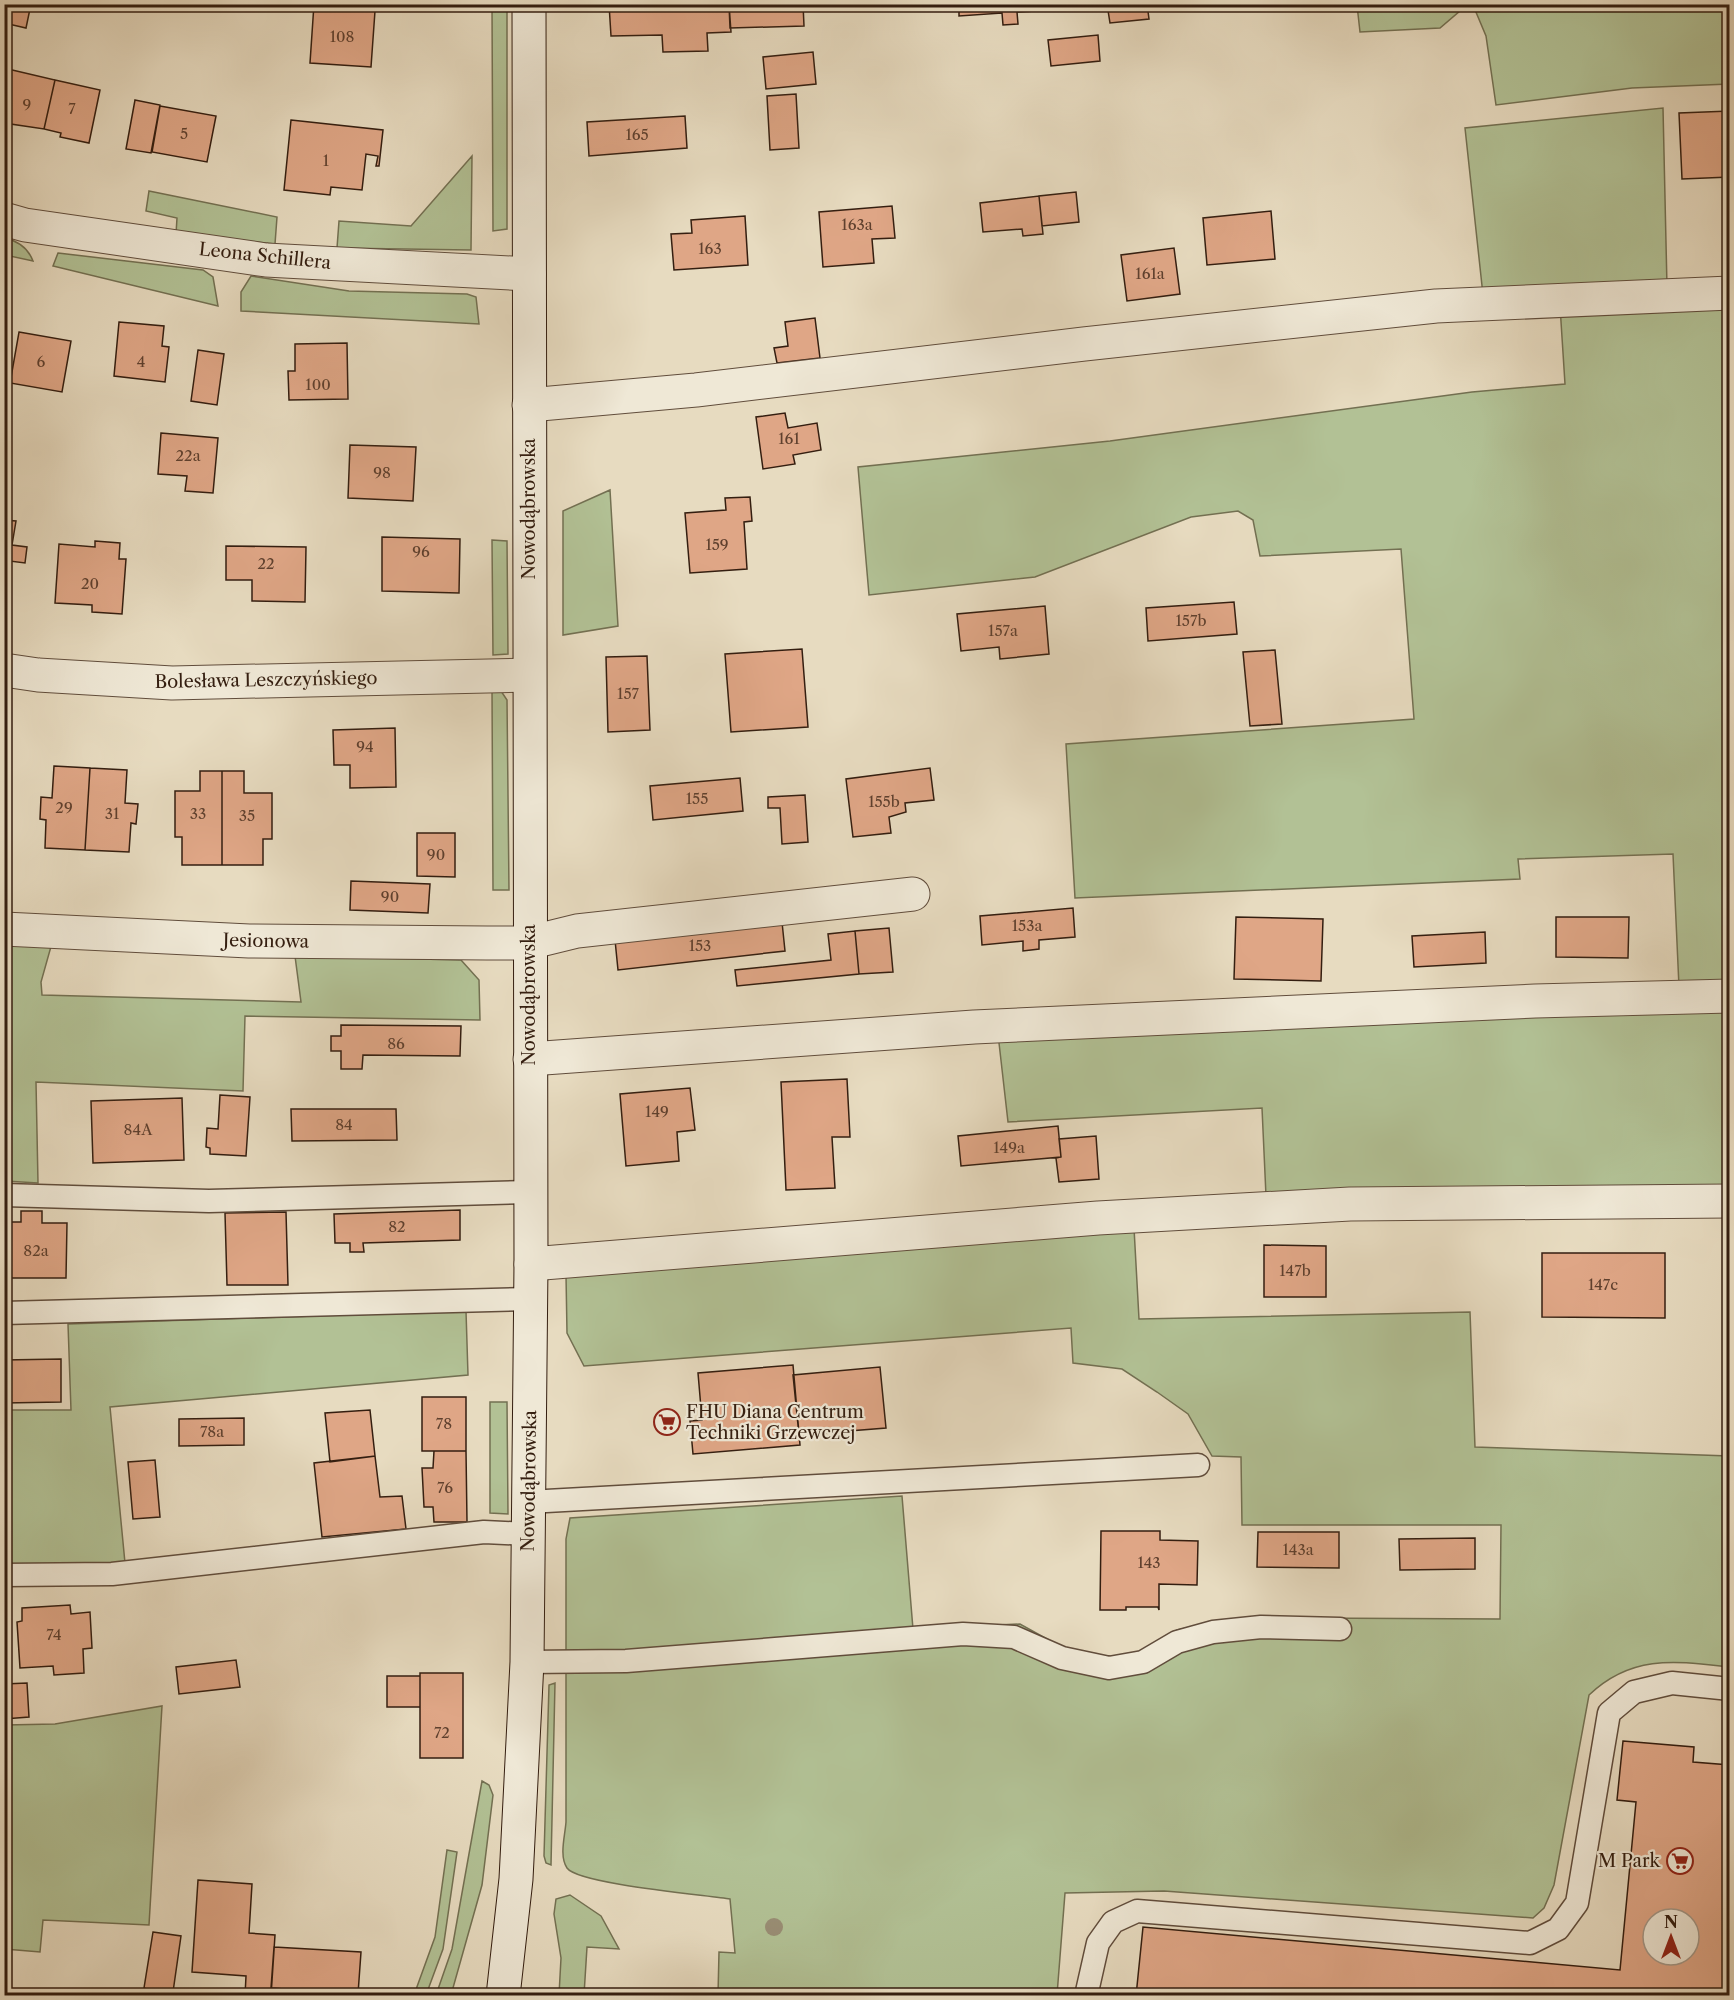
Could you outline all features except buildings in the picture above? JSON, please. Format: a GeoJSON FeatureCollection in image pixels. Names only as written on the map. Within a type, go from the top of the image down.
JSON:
{"type":"FeatureCollection","features":[{"type":"Feature","properties":{"kind":"street","name":"Nowodąbrowska"},"geometry":{"type":"LineString","coordinates":[[501,1992],[516,1879],[527,1662],[531,1264],[528,943],[529,4]]}},
{"type":"Feature","properties":{"kind":"street","name":"Leona Schillera"},"geometry":{"type":"LineString","coordinates":[[4,219],[25,225],[266,260],[529,274]]}},
{"type":"Feature","properties":{"kind":"street"},"geometry":{"type":"LineString","coordinates":[[529,405],[696,390],[1084,344],[1436,306],[1730,293]]}},
{"type":"Feature","properties":{"kind":"street","name":"Bolesława Leszczyńskiego"},"geometry":{"type":"LineString","coordinates":[[4,670],[38,675],[172,683],[528,675]]}},
{"type":"Feature","properties":{"kind":"street","name":"Jesionowa"},"geometry":{"type":"LineString","coordinates":[[4,929],[249,941],[528,943],[576,931],[913,894]]}},
{"type":"Feature","properties":{"kind":"street"},"geometry":{"type":"LineString","coordinates":[[530,1059],[975,1027],[1523,1002],[1730,996]]}},
{"type":"Feature","properties":{"kind":"street"},"geometry":{"type":"LineString","coordinates":[[531,1264],[1098,1218],[1350,1204],[1730,1201]]}},
{"type":"Feature","properties":{"kind":"lane"},"geometry":{"type":"LineString","coordinates":[[4,1195],[208,1201],[530,1192]]}},
{"type":"Feature","properties":{"kind":"lane"},"geometry":{"type":"LineString","coordinates":[[4,1313],[530,1299]]}},
{"type":"Feature","properties":{"kind":"lane"},"geometry":{"type":"LineString","coordinates":[[528,1502],[1198,1465]]}},
{"type":"Feature","properties":{"kind":"lane"},"geometry":{"type":"LineString","coordinates":[[4,1575],[112,1574],[484,1532],[528,1534]]}},
{"type":"Feature","properties":{"kind":"lane"},"geometry":{"type":"LineString","coordinates":[[527,1662],[626,1661],[963,1634],[1014,1637],[1062,1658],[1109,1668],[1143,1662],[1177,1642],[1213,1632],[1261,1627],[1340,1629]]}},
{"type":"Feature","properties":{"kind":"lane"},"geometry":{"type":"LineString","coordinates":[[1086,1995],[1098,1943],[1113,1922],[1137,1911],[1530,1943],[1558,1929],[1577,1903],[1609,1713],[1634,1692],[1672,1683],[1730,1689]]}},
{"type":"Feature","properties":{"kind":"green space"},"geometry":{"type":"Polygon","coordinates":[[[1357,4],[1462,5],[1461,10],[1440,28],[1360,32],[1357,4]]]}},
{"type":"Feature","properties":{"kind":"green space"},"geometry":{"type":"Polygon","coordinates":[[[492,5],[507,10],[507,229],[493,231],[492,5]]]}},
{"type":"Feature","properties":{"kind":"green space"},"geometry":{"type":"Polygon","coordinates":[[[1473,5],[1729,5],[1729,84],[1632,88],[1496,105],[1486,36],[1473,5]]]}},
{"type":"Feature","properties":{"kind":"green space"},"geometry":{"type":"Polygon","coordinates":[[[1663,108],[1667,287],[1483,295],[1465,128],[1663,108]]]}},
{"type":"Feature","properties":{"kind":"green space"},"geometry":{"type":"Polygon","coordinates":[[[472,156],[471,250],[337,248],[339,221],[411,226],[472,156]]]}},
{"type":"Feature","properties":{"kind":"green space"},"geometry":{"type":"Polygon","coordinates":[[[149,191],[277,217],[275,244],[176,234],[177,218],[146,211],[149,191]]]}},
{"type":"Feature","properties":{"kind":"green space"},"geometry":{"type":"Polygon","coordinates":[[[5,238],[22,246],[33,261],[5,255],[5,238]]]}},
{"type":"Feature","properties":{"kind":"green space"},"geometry":{"type":"Polygon","coordinates":[[[58,253],[203,270],[213,277],[218,306],[53,266],[58,253]]]}},
{"type":"Feature","properties":{"kind":"green space"},"geometry":{"type":"Polygon","coordinates":[[[251,276],[349,291],[467,294],[476,297],[479,324],[241,311],[241,292],[251,276]]]}},
{"type":"Feature","properties":{"kind":"green space"},"geometry":{"type":"Polygon","coordinates":[[[1729,301],[1729,985],[1679,987],[1673,854],[1518,859],[1520,879],[1075,898],[1066,744],[1414,719],[1401,549],[1260,556],[1253,520],[1238,511],[1191,517],[1035,577],[869,595],[858,467],[1110,441],[1472,392],[1565,384],[1560,306],[1729,301]]]}},
{"type":"Feature","properties":{"kind":"green space"},"geometry":{"type":"Polygon","coordinates":[[[610,490],[618,626],[563,635],[563,511],[610,490]]]}},
{"type":"Feature","properties":{"kind":"green space"},"geometry":{"type":"Polygon","coordinates":[[[492,540],[507,541],[508,654],[493,655],[492,540]]]}},
{"type":"Feature","properties":{"kind":"green space"},"geometry":{"type":"Polygon","coordinates":[[[499,688],[507,700],[509,890],[493,890],[492,689],[499,688]]]}},
{"type":"Feature","properties":{"kind":"green space"},"geometry":{"type":"Polygon","coordinates":[[[5,941],[52,943],[41,982],[42,995],[301,1002],[295,956],[461,960],[479,980],[480,1020],[245,1016],[243,1091],[36,1082],[38,1183],[5,1181],[5,941]]]}},
{"type":"Feature","properties":{"kind":"green space"},"geometry":{"type":"Polygon","coordinates":[[[1729,1006],[1729,1192],[1266,1196],[1262,1108],[1008,1122],[998,1034],[1729,1006]]]}},
{"type":"Feature","properties":{"kind":"green space"},"geometry":{"type":"Polygon","coordinates":[[[1134,1228],[1139,1319],[1470,1312],[1475,1447],[1729,1456],[1729,1667],[1673,1662],[1655,1663],[1622,1672],[1589,1695],[1554,1885],[1544,1908],[1533,1918],[1164,1891],[1065,1893],[1057,1995],[718,1995],[719,1952],[735,1953],[730,1899],[594,1879],[576,1874],[567,1868],[563,1858],[566,1822],[566,1539],[570,1518],[902,1496],[913,1629],[1020,1624],[1074,1654],[1112,1657],[1150,1650],[1177,1630],[1224,1620],[1500,1619],[1501,1525],[1242,1525],[1241,1457],[1212,1456],[1188,1414],[1122,1369],[1073,1363],[1071,1328],[584,1366],[567,1333],[566,1275],[1134,1228]]]}},
{"type":"Feature","properties":{"kind":"green space"},"geometry":{"type":"Polygon","coordinates":[[[466,1311],[468,1375],[110,1407],[125,1563],[5,1566],[5,1410],[71,1410],[68,1324],[466,1311]]]}},
{"type":"Feature","properties":{"kind":"green space"},"geometry":{"type":"Polygon","coordinates":[[[490,1402],[507,1402],[508,1514],[490,1513],[490,1402]]]}},
{"type":"Feature","properties":{"kind":"green space"},"geometry":{"type":"Polygon","coordinates":[[[555,1683],[551,1865],[546,1863],[544,1856],[549,1685],[555,1683]]]}},
{"type":"Feature","properties":{"kind":"green space"},"geometry":{"type":"Polygon","coordinates":[[[162,1706],[149,1925],[43,1920],[40,1952],[5,1949],[5,1725],[55,1724],[162,1706]]]}},
{"type":"Feature","properties":{"kind":"green space"},"geometry":{"type":"Polygon","coordinates":[[[482,1781],[489,1785],[493,1795],[482,1885],[451,1995],[436,1995],[452,1949],[482,1781]]]}},
{"type":"Feature","properties":{"kind":"green space"},"geometry":{"type":"Polygon","coordinates":[[[447,1850],[457,1852],[443,1949],[426,1995],[414,1995],[435,1937],[447,1850]]]}},
{"type":"Feature","properties":{"kind":"green space"},"geometry":{"type":"Polygon","coordinates":[[[570,1895],[601,1916],[619,1949],[587,1947],[584,1995],[559,1995],[561,1958],[554,1914],[556,1899],[570,1895]]]}},
{"type":"Feature","properties":{"kind":"place","name":"FHU Diana Centrum Techniki Grzewczej"},"geometry":{"type":"Point","coordinates":[667,1422]}},
{"type":"Feature","properties":{"kind":"place","name":"M Park"},"geometry":{"type":"Point","coordinates":[1680,1861]}}]}
